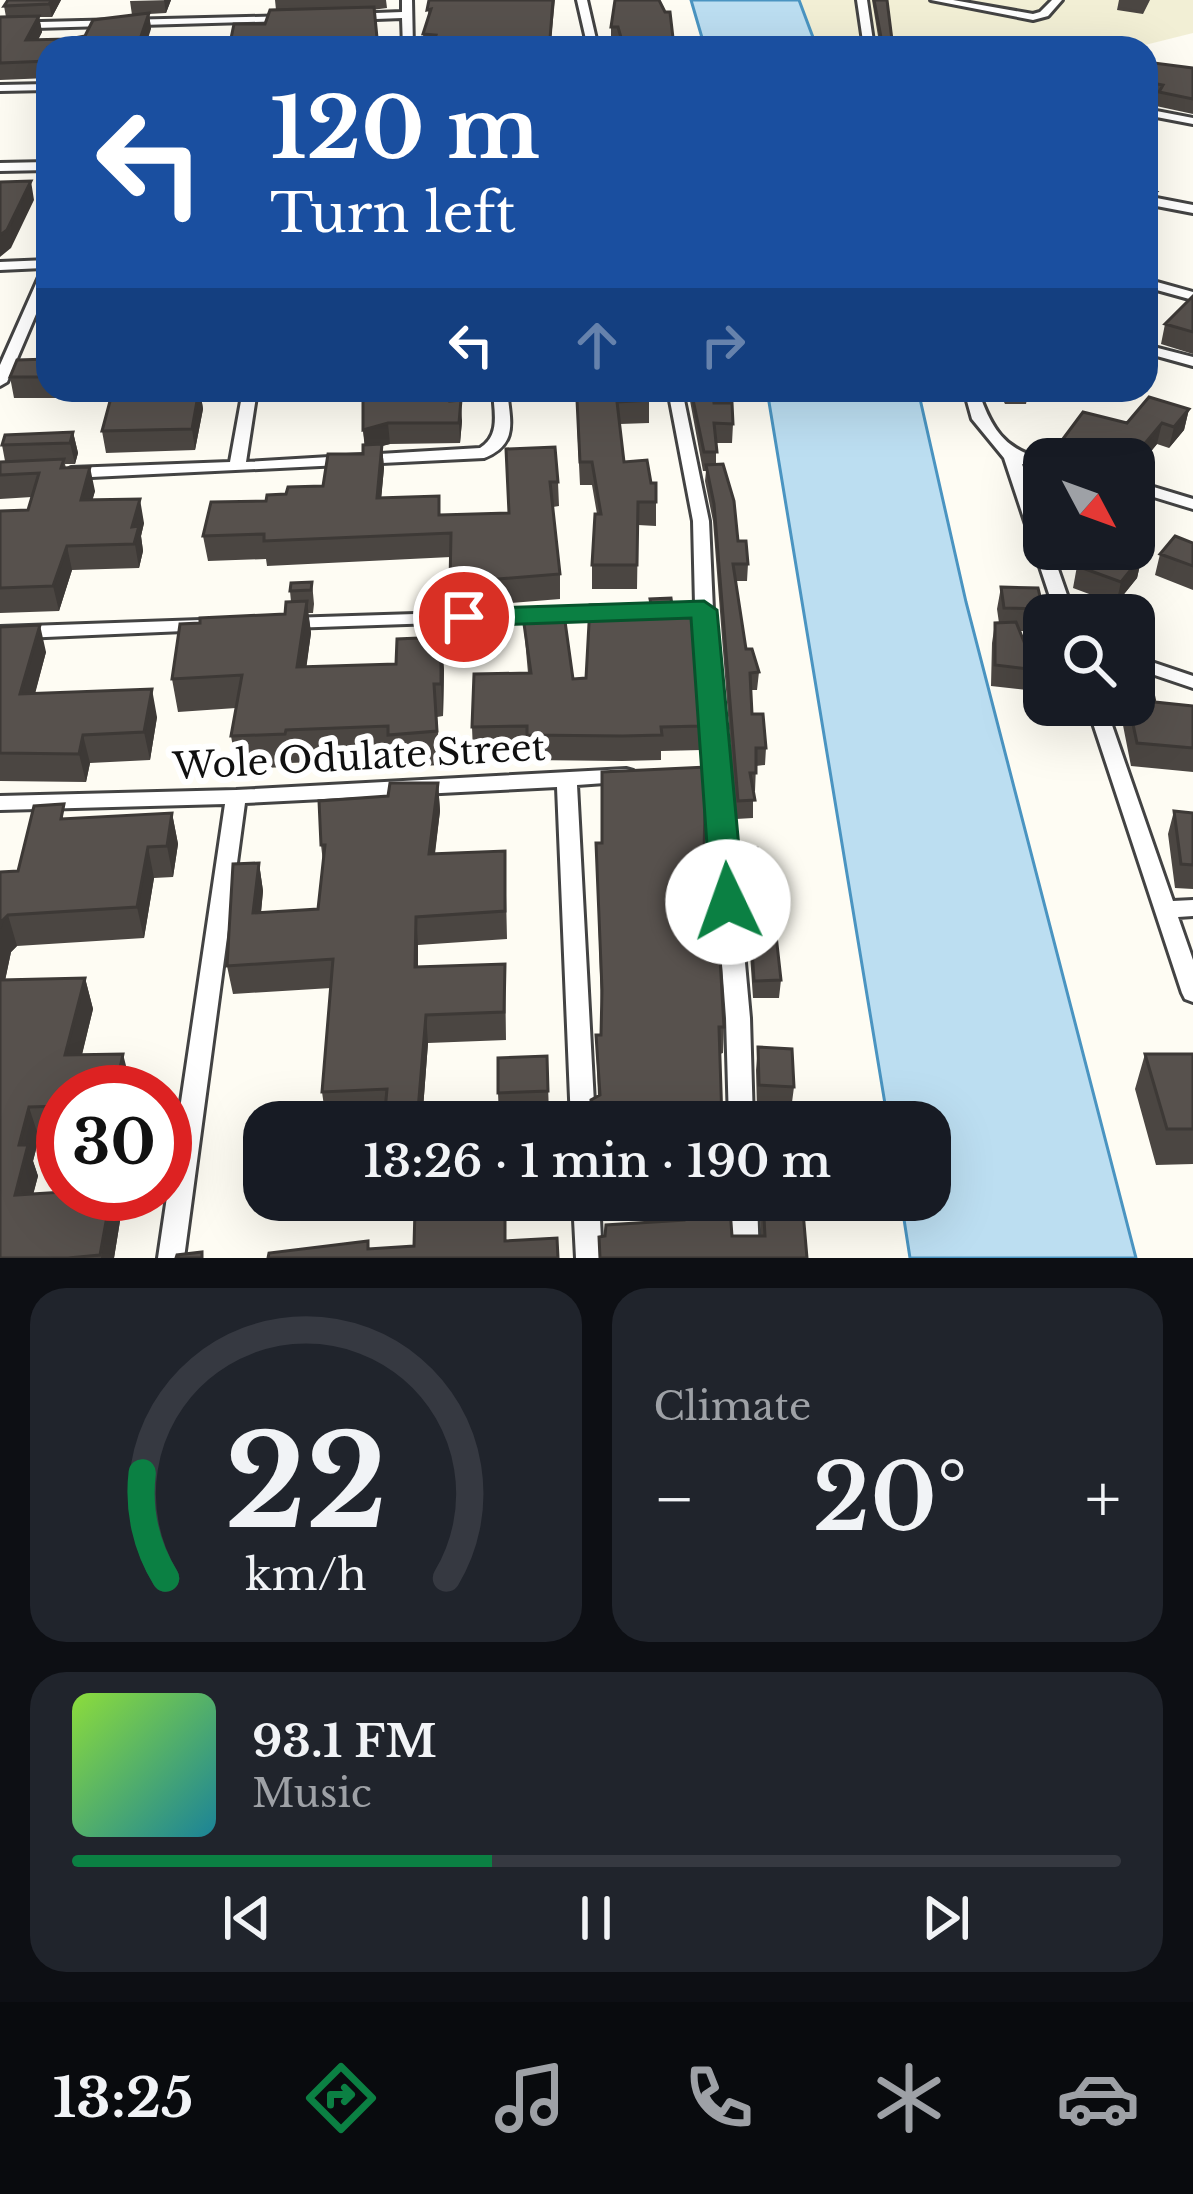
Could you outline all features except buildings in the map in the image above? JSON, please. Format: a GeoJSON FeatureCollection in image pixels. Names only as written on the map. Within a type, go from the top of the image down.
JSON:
{"type":"FeatureCollection","features":[{"type":"Feature","properties":{"kind":"street"},"geometry":{"type":"LineString","coordinates":[[407,0],[407,36]]}},
{"type":"Feature","properties":{"kind":"street"},"geometry":{"type":"LineString","coordinates":[[582,0],[590,36]]}},
{"type":"Feature","properties":{"kind":"street"},"geometry":{"type":"LineString","coordinates":[[862,0],[867,36]]}},
{"type":"Feature","properties":{"kind":"street"},"geometry":{"type":"LineString","coordinates":[[936,0],[1033,17],[1057,0]]}},
{"type":"Feature","properties":{"kind":"street"},"geometry":{"type":"LineString","coordinates":[[339,17],[406,15]]}},
{"type":"Feature","properties":{"kind":"street"},"geometry":{"type":"LineString","coordinates":[[0,26],[118,17],[294,18]]}},
{"type":"Feature","properties":{"kind":"street"},"geometry":{"type":"LineString","coordinates":[[0,88],[36,87]]}},
{"type":"Feature","properties":{"kind":"street"},"geometry":{"type":"LineString","coordinates":[[1158,115],[1193,122]]}},
{"type":"Feature","properties":{"kind":"street"},"geometry":{"type":"LineString","coordinates":[[0,167],[36,166]]}},
{"type":"Feature","properties":{"kind":"street"},"geometry":{"type":"LineString","coordinates":[[1158,202],[1193,209]]}},
{"type":"Feature","properties":{"kind":"street"},"geometry":{"type":"LineString","coordinates":[[0,266],[36,267]]}},
{"type":"Feature","properties":{"kind":"street"},"geometry":{"type":"LineString","coordinates":[[1158,286],[1193,296]]}},
{"type":"Feature","properties":{"kind":"street"},"geometry":{"type":"LineString","coordinates":[[1,376],[36,295]]}},
{"type":"Feature","properties":{"kind":"street"},"geometry":{"type":"LineString","coordinates":[[1158,353],[1193,362]]}},
{"type":"Feature","properties":{"kind":"street"},"geometry":{"type":"LineString","coordinates":[[237,467],[248,402]]}},
{"type":"Feature","properties":{"kind":"street"},"geometry":{"type":"LineString","coordinates":[[47,474],[484,453],[498,444],[501,402]]}},
{"type":"Feature","properties":{"kind":"street"},"geometry":{"type":"LineString","coordinates":[[677,402],[701,521],[741,1101]]}},
{"type":"Feature","properties":{"kind":"street"},"geometry":{"type":"LineString","coordinates":[[975,402],[980,419],[1012,458],[1058,594]]}},
{"type":"Feature","properties":{"kind":"street"},"geometry":{"type":"LineString","coordinates":[[1012,458],[1023,460]]}},
{"type":"Feature","properties":{"kind":"street"},"geometry":{"type":"LineString","coordinates":[[1155,492],[1193,504]]}},
{"type":"Feature","properties":{"kind":"street"},"geometry":{"type":"LineString","coordinates":[[278,623],[704,610]]}},
{"type":"Feature","properties":{"kind":"street"},"geometry":{"type":"LineString","coordinates":[[0,633],[232,625]]}},
{"type":"Feature","properties":{"kind":"street"},"geometry":{"type":"LineString","coordinates":[[1155,669],[1193,682]]}},
{"type":"Feature","properties":{"kind":"street"},"geometry":{"type":"LineString","coordinates":[[1103,726],[1193,993]]}},
{"type":"Feature","properties":{"kind":"street"},"geometry":{"type":"LineString","coordinates":[[697,774],[720,773]]}},
{"type":"Feature","properties":{"kind":"street","name":"Wole Odulate Street"},"geometry":{"type":"LineString","coordinates":[[0,803],[236,797],[651,774]]}},
{"type":"Feature","properties":{"kind":"street"},"geometry":{"type":"LineString","coordinates":[[567,781],[582,1101]]}},
{"type":"Feature","properties":{"kind":"street"},"geometry":{"type":"LineString","coordinates":[[171,1258],[236,797]]}},
{"type":"Feature","properties":{"kind":"street"},"geometry":{"type":"LineString","coordinates":[[1168,909],[1193,908]]}},
{"type":"Feature","properties":{"kind":"street"},"geometry":{"type":"LineString","coordinates":[[587,1221],[589,1258]]}},
{"type":"Feature","properties":{"kind":"street"},"geometry":{"type":"LineString","coordinates":[[745,1221],[746,1258]]}},
{"type":"Feature","properties":{"kind":"shaded area"},"geometry":{"type":"Polygon","coordinates":[[[799,0],[1193,0],[1193,33],[1158,42],[1158,36],[812,36],[799,0]]]}},
{"type":"Feature","properties":{"kind":"water"},"geometry":{"type":"Polygon","coordinates":[[[691,0],[799,0],[812,36],[702,36],[691,0]]]}},
{"type":"Feature","properties":{"kind":"water"},"geometry":{"type":"Polygon","coordinates":[[[769,402],[921,402],[966,602],[1136,1258],[910,1258],[904,1221],[951,1221],[951,1101],[885,1101],[769,402]]]}},
{"type":"Feature","properties":{"kind":"route"},"geometry":{"type":"LineString","coordinates":[[464,617],[704,610],[728,902]]}}]}
